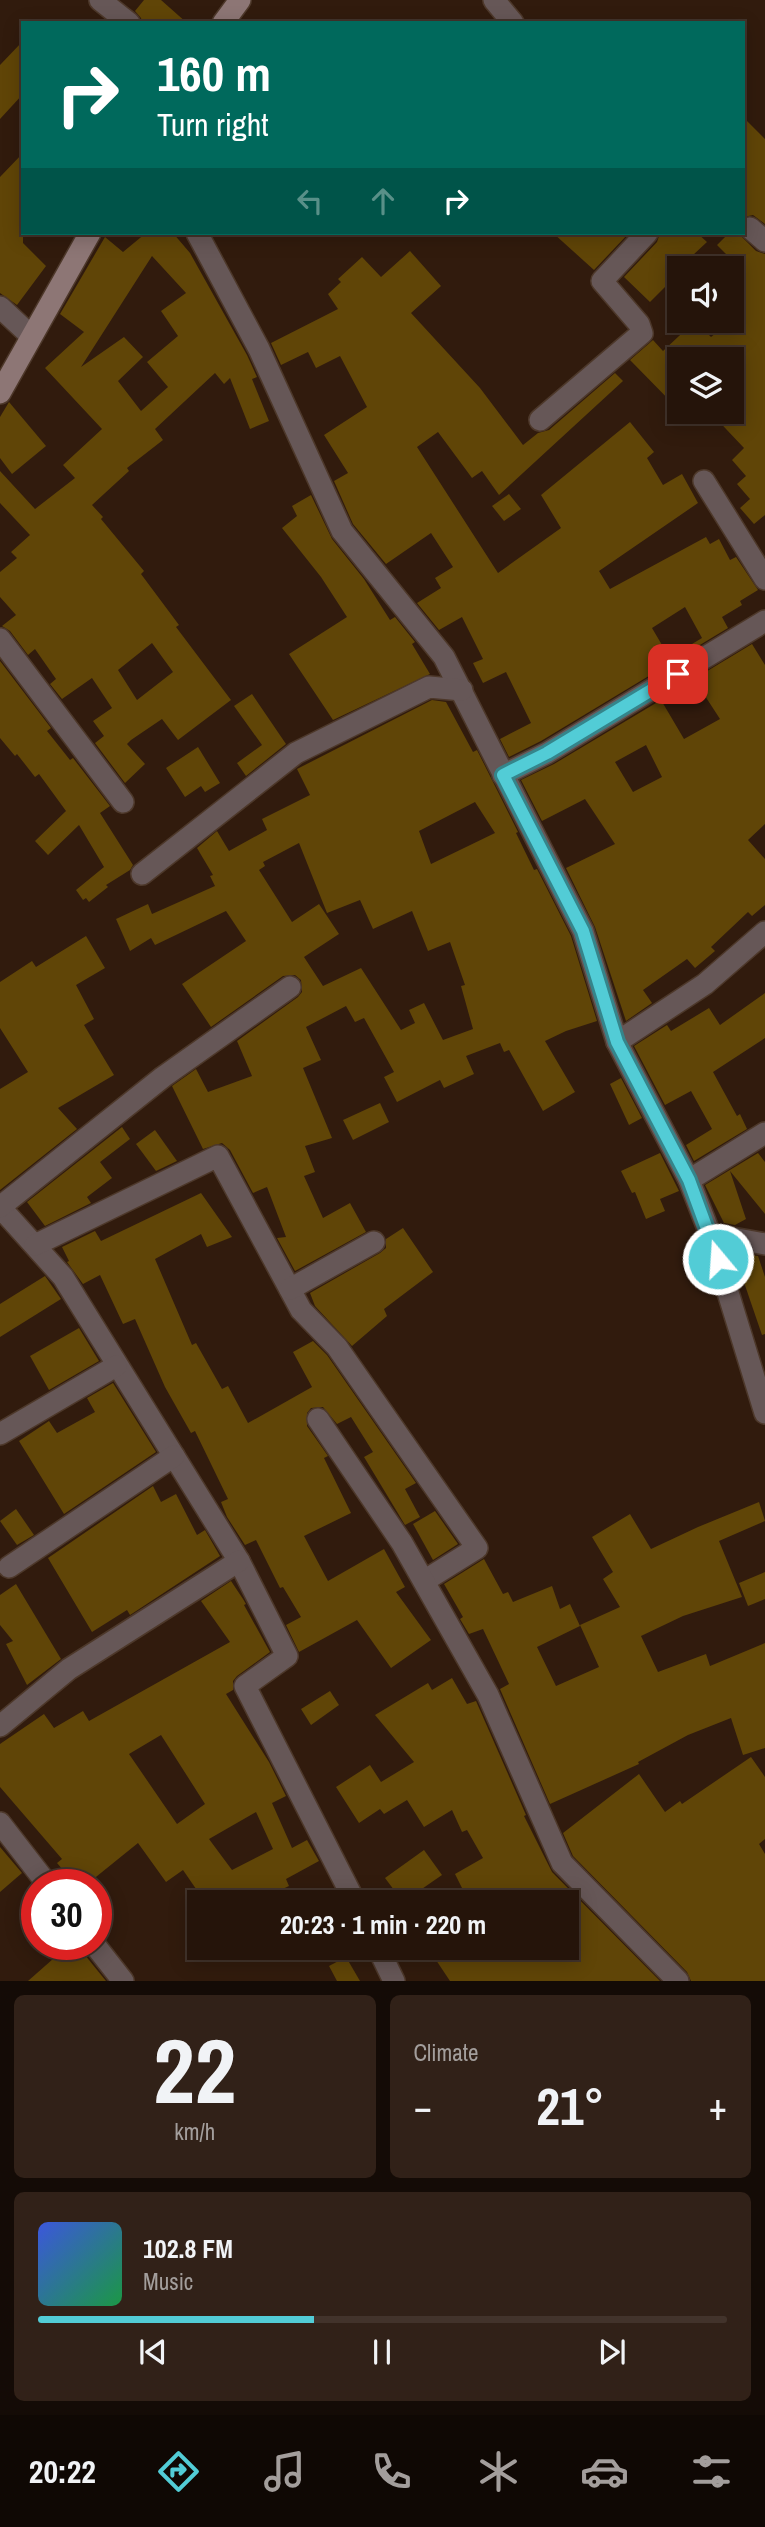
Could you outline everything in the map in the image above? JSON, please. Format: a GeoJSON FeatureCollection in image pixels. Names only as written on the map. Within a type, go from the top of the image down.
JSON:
{"type":"FeatureCollection","features":[{"type":"Feature","properties":{"kind":"street"},"geometry":{"type":"LineString","coordinates":[[100,0],[126,21]]}},
{"type":"Feature","properties":{"kind":"street"},"geometry":{"type":"LineString","coordinates":[[224,21],[240,0]]}},
{"type":"Feature","properties":{"kind":"street"},"geometry":{"type":"LineString","coordinates":[[494,0],[511,21]]}},
{"type":"Feature","properties":{"kind":"street"},"geometry":{"type":"LineString","coordinates":[[0,393],[89,235]]}},
{"type":"Feature","properties":{"kind":"street"},"geometry":{"type":"LineString","coordinates":[[198,235],[260,349],[342,531],[444,657],[583,931],[617,1042],[689,1180],[710,1234],[765,1413]]}},
{"type":"Feature","properties":{"kind":"street"},"geometry":{"type":"LineString","coordinates":[[540,420],[642,333],[639,324],[602,281],[645,235]]}},
{"type":"Feature","properties":{"kind":"street"},"geometry":{"type":"LineString","coordinates":[[0,307],[31,337]]}},
{"type":"Feature","properties":{"kind":"street"},"geometry":{"type":"LineString","coordinates":[[704,481],[765,579]]}},
{"type":"Feature","properties":{"kind":"street"},"geometry":{"type":"LineString","coordinates":[[503,775],[547,753],[765,621]]}},
{"type":"Feature","properties":{"kind":"street"},"geometry":{"type":"LineString","coordinates":[[0,639],[123,802]]}},
{"type":"Feature","properties":{"kind":"street"},"geometry":{"type":"LineString","coordinates":[[142,874],[296,753],[429,687],[461,690]]}},
{"type":"Feature","properties":{"kind":"street"},"geometry":{"type":"LineString","coordinates":[[617,1042],[705,984],[765,932]]}},
{"type":"Feature","properties":{"kind":"street"},"geometry":{"type":"LineString","coordinates":[[290,987],[163,1077],[0,1207],[63,1277],[239,1562],[287,1656],[245,1686],[349,1890]]}},
{"type":"Feature","properties":{"kind":"street"},"geometry":{"type":"LineString","coordinates":[[689,1180],[765,1133]]}},
{"type":"Feature","properties":{"kind":"street"},"geometry":{"type":"LineString","coordinates":[[35,1245],[218,1156],[301,1310],[337,1347],[477,1548],[424,1581]]}},
{"type":"Feature","properties":{"kind":"street"},"geometry":{"type":"LineString","coordinates":[[710,1234],[765,1244]]}},
{"type":"Feature","properties":{"kind":"street"},"geometry":{"type":"LineString","coordinates":[[290,1289],[374,1242]]}},
{"type":"Feature","properties":{"kind":"street"},"geometry":{"type":"LineString","coordinates":[[0,1434],[116,1366]]}},
{"type":"Feature","properties":{"kind":"street"},"geometry":{"type":"LineString","coordinates":[[318,1419],[402,1543],[488,1695],[562,1863],[678,1981]]}},
{"type":"Feature","properties":{"kind":"street"},"geometry":{"type":"LineString","coordinates":[[9,1567],[174,1456]]}},
{"type":"Feature","properties":{"kind":"street"},"geometry":{"type":"LineString","coordinates":[[0,1726],[69,1669],[239,1562]]}},
{"type":"Feature","properties":{"kind":"street"},"geometry":{"type":"LineString","coordinates":[[0,1823],[36,1869]]}},
{"type":"Feature","properties":{"kind":"street"},"geometry":{"type":"LineString","coordinates":[[107,1960],[123,1981]]}},
{"type":"Feature","properties":{"kind":"street"},"geometry":{"type":"LineString","coordinates":[[384,1960],[394,1981]]}},
{"type":"Feature","properties":{"kind":"building"},"geometry":{"type":"Polygon","coordinates":[[[144,0],[161,0],[185,21],[142,21],[135,11],[144,0]]]}},
{"type":"Feature","properties":{"kind":"building"},"geometry":{"type":"Polygon","coordinates":[[[21,43],[21,96],[0,119],[0,65],[21,43]]]}},
{"type":"Feature","properties":{"kind":"building"},"geometry":{"type":"Polygon","coordinates":[[[745,119],[765,139],[765,224],[753,215],[745,217],[745,119]]]}},
{"type":"Feature","properties":{"kind":"building"},"geometry":{"type":"Polygon","coordinates":[[[21,155],[21,235],[23,243],[46,266],[17,305],[0,293],[0,177],[21,155]]]}},
{"type":"Feature","properties":{"kind":"building"},"geometry":{"type":"Polygon","coordinates":[[[144,235],[175,235],[190,253],[247,355],[257,377],[252,379],[269,421],[250,429],[230,378],[224,384],[215,373],[155,429],[163,440],[127,468],[129,471],[92,505],[144,571],[141,574],[179,625],[176,627],[231,700],[178,740],[162,719],[131,740],[127,744],[145,764],[125,783],[95,743],[104,736],[93,721],[112,708],[92,678],[62,699],[50,684],[56,679],[35,649],[28,655],[10,631],[2,626],[16,615],[0,597],[0,572],[17,558],[11,552],[30,535],[0,503],[0,471],[35,509],[75,478],[63,465],[102,429],[45,368],[84,332],[60,314],[105,237],[123,252],[144,235]],[[152,256],[81,367],[124,337],[143,357],[118,381],[141,411],[168,387],[147,362],[178,336],[161,311],[186,293],[152,256]],[[152,643],[118,670],[137,700],[173,672],[152,643]]]}},
{"type":"Feature","properties":{"kind":"building"},"geometry":{"type":"Polygon","coordinates":[[[555,235],[627,235],[594,270],[555,235]]]}},
{"type":"Feature","properties":{"kind":"building"},"geometry":{"type":"Polygon","coordinates":[[[659,235],[699,235],[707,242],[692,256],[667,256],[667,285],[650,302],[624,277],[657,242],[659,235]]]}},
{"type":"Feature","properties":{"kind":"building"},"geometry":{"type":"Polygon","coordinates":[[[727,235],[740,235],[756,251],[765,254],[765,515],[754,524],[740,508],[750,499],[737,484],[746,476],[732,460],[744,448],[721,424],[744,424],[744,347],[667,347],[682,333],[707,333],[711,337],[716,333],[744,333],[744,256],[728,256],[717,245],[727,235]]]}},
{"type":"Feature","properties":{"kind":"building"},"geometry":{"type":"Polygon","coordinates":[[[410,251],[441,286],[411,313],[480,388],[523,445],[538,433],[549,430],[615,373],[623,381],[499,495],[482,471],[472,478],[438,432],[417,447],[498,573],[561,528],[541,495],[630,422],[654,452],[647,458],[663,485],[682,474],[698,503],[599,571],[610,589],[706,537],[710,544],[719,539],[730,560],[736,557],[758,590],[740,601],[742,605],[722,617],[728,628],[680,657],[677,653],[702,638],[685,607],[652,628],[672,662],[541,741],[509,757],[500,739],[531,723],[506,672],[483,683],[473,663],[483,659],[462,617],[439,630],[417,603],[441,588],[435,578],[453,567],[431,533],[386,564],[353,524],[334,481],[348,473],[324,435],[367,407],[340,356],[316,368],[308,352],[281,365],[271,343],[338,309],[328,294],[341,282],[338,279],[362,257],[381,277],[410,251]]]}},
{"type":"Feature","properties":{"kind":"building"},"geometry":{"type":"Polygon","coordinates":[[[653,340],[663,351],[667,347],[667,398],[630,360],[653,340]]]}},
{"type":"Feature","properties":{"kind":"building"},"geometry":{"type":"Polygon","coordinates":[[[9,402],[46,446],[12,474],[0,458],[0,417],[9,402]]]}},
{"type":"Feature","properties":{"kind":"building"},"geometry":{"type":"Polygon","coordinates":[[[509,494],[521,509],[504,521],[492,506],[509,494]]]}},
{"type":"Feature","properties":{"kind":"building"},"geometry":{"type":"Polygon","coordinates":[[[311,495],[332,539],[364,579],[390,620],[395,617],[415,642],[412,644],[430,674],[333,720],[289,654],[347,617],[321,577],[282,528],[297,516],[292,506],[311,495]]]}},
{"type":"Feature","properties":{"kind":"building"},"geometry":{"type":"Polygon","coordinates":[[[752,644],[765,665],[765,824],[748,840],[765,859],[765,905],[752,916],[748,912],[711,947],[715,951],[695,968],[687,959],[643,990],[652,1003],[626,1021],[595,927],[566,868],[615,844],[585,799],[542,821],[521,780],[554,764],[661,700],[684,739],[720,719],[694,679],[752,644]],[[646,745],[615,762],[633,792],[662,777],[646,745]]]}},
{"type":"Feature","properties":{"kind":"building"},"geometry":{"type":"Polygon","coordinates":[[[0,661],[51,728],[47,731],[70,760],[73,758],[110,806],[100,813],[133,865],[89,902],[86,898],[83,900],[76,890],[104,867],[79,825],[48,855],[35,841],[66,811],[39,774],[35,777],[0,738],[0,661]]]}},
{"type":"Feature","properties":{"kind":"building"},"geometry":{"type":"Polygon","coordinates":[[[252,694],[286,744],[246,776],[237,763],[262,745],[234,706],[252,694]]]}},
{"type":"Feature","properties":{"kind":"building"},"geometry":{"type":"Polygon","coordinates":[[[432,700],[446,702],[473,752],[477,750],[534,870],[537,869],[571,936],[597,1021],[545,1041],[575,1092],[543,1111],[509,1050],[504,1052],[500,1043],[466,1056],[474,1074],[444,1088],[440,1080],[397,1102],[384,1077],[394,1072],[364,1018],[355,1022],[346,1006],[306,1027],[321,1060],[303,1068],[332,1138],[305,1146],[315,1172],[304,1176],[323,1218],[350,1203],[366,1232],[295,1271],[277,1238],[286,1237],[267,1187],[253,1193],[230,1150],[222,1143],[203,1149],[172,1086],[196,1069],[208,1092],[252,1076],[237,1041],[298,997],[302,992],[301,980],[295,975],[283,976],[211,1027],[182,984],[246,941],[226,911],[155,945],[151,938],[130,951],[116,919],[148,904],[152,914],[215,886],[210,876],[213,875],[197,848],[217,831],[229,851],[267,830],[262,819],[310,795],[297,769],[432,700]],[[475,802],[419,831],[431,864],[495,833],[475,802]],[[299,843],[263,862],[265,866],[259,870],[292,922],[319,904],[339,934],[304,957],[323,986],[361,968],[401,1030],[415,1023],[409,1010],[424,1003],[443,1040],[473,1029],[461,986],[465,985],[450,942],[428,951],[412,911],[373,929],[360,900],[327,913],[299,843]]]}},
{"type":"Feature","properties":{"kind":"building"},"geometry":{"type":"Polygon","coordinates":[[[198,747],[220,783],[205,792],[201,786],[185,797],[166,768],[198,747]]]}},
{"type":"Feature","properties":{"kind":"building"},"geometry":{"type":"Polygon","coordinates":[[[86,936],[105,968],[76,985],[94,1019],[84,1025],[114,1075],[58,1108],[77,1129],[0,1190],[0,1089],[28,1072],[0,1028],[0,982],[32,961],[36,967],[86,936]]]}},
{"type":"Feature","properties":{"kind":"building"},"geometry":{"type":"Polygon","coordinates":[[[765,993],[765,1038],[713,1072],[747,1129],[694,1161],[686,1145],[712,1129],[691,1091],[665,1105],[634,1046],[667,1025],[671,1031],[709,1008],[720,1025],[765,993]]]}},
{"type":"Feature","properties":{"kind":"building"},"geometry":{"type":"Polygon","coordinates":[[[621,1078],[642,1118],[629,1125],[610,1084],[621,1078]]]}},
{"type":"Feature","properties":{"kind":"building"},"geometry":{"type":"Polygon","coordinates":[[[380,1103],[389,1122],[353,1140],[343,1120],[380,1103]]]}},
{"type":"Feature","properties":{"kind":"building"},"geometry":{"type":"Polygon","coordinates":[[[122,1127],[130,1139],[100,1162],[112,1178],[87,1197],[91,1203],[45,1226],[27,1202],[122,1127]]]}},
{"type":"Feature","properties":{"kind":"building"},"geometry":{"type":"Polygon","coordinates":[[[155,1130],[177,1161],[156,1171],[136,1144],[155,1130]]]}},
{"type":"Feature","properties":{"kind":"building"},"geometry":{"type":"Polygon","coordinates":[[[660,1153],[679,1191],[660,1199],[665,1211],[646,1219],[635,1192],[632,1193],[621,1171],[660,1153]]]}},
{"type":"Feature","properties":{"kind":"building"},"geometry":{"type":"Polygon","coordinates":[[[758,1153],[765,1162],[765,1214],[730,1171],[746,1219],[735,1225],[724,1223],[705,1185],[758,1153]]]}},
{"type":"Feature","properties":{"kind":"building"},"geometry":{"type":"Polygon","coordinates":[[[201,1193],[232,1237],[207,1247],[201,1234],[155,1259],[192,1345],[196,1343],[222,1389],[228,1386],[248,1423],[312,1387],[293,1352],[313,1341],[327,1355],[416,1483],[405,1489],[420,1517],[405,1525],[364,1457],[373,1452],[351,1417],[337,1424],[323,1407],[311,1408],[307,1413],[307,1426],[328,1456],[324,1458],[351,1513],[304,1536],[328,1581],[384,1549],[405,1587],[396,1592],[431,1640],[391,1668],[357,1620],[299,1652],[286,1625],[301,1617],[283,1587],[280,1588],[256,1540],[245,1545],[227,1517],[221,1502],[228,1499],[195,1431],[191,1433],[165,1387],[135,1319],[123,1324],[100,1275],[83,1284],[67,1262],[69,1261],[62,1247],[97,1230],[95,1231],[101,1241],[201,1193]]]}},
{"type":"Feature","properties":{"kind":"building"},"geometry":{"type":"Polygon","coordinates":[[[403,1228],[433,1272],[384,1309],[387,1316],[352,1346],[315,1306],[310,1293],[380,1253],[386,1248],[386,1239],[403,1228]]]}},
{"type":"Feature","properties":{"kind":"building"},"geometry":{"type":"Polygon","coordinates":[[[758,1256],[765,1277],[765,1334],[762,1335],[736,1259],[758,1256]]]}},
{"type":"Feature","properties":{"kind":"building"},"geometry":{"type":"Polygon","coordinates":[[[45,1276],[61,1299],[0,1337],[0,1304],[45,1276]]]}},
{"type":"Feature","properties":{"kind":"building"},"geometry":{"type":"Polygon","coordinates":[[[79,1328],[99,1361],[49,1390],[30,1356],[79,1328]]]}},
{"type":"Feature","properties":{"kind":"building"},"geometry":{"type":"Polygon","coordinates":[[[113,1383],[156,1452],[64,1514],[19,1441],[49,1421],[57,1433],[95,1412],[87,1398],[113,1383]]]}},
{"type":"Feature","properties":{"kind":"building"},"geometry":{"type":"Polygon","coordinates":[[[153,1486],[161,1502],[176,1494],[197,1535],[205,1530],[220,1556],[130,1615],[127,1610],[92,1632],[48,1558],[153,1486]]]}},
{"type":"Feature","properties":{"kind":"building"},"geometry":{"type":"Polygon","coordinates":[[[759,1502],[765,1521],[719,1541],[742,1597],[683,1616],[641,1636],[658,1672],[706,1654],[710,1666],[765,1643],[765,1748],[743,1755],[731,1718],[688,1735],[638,1762],[639,1764],[550,1804],[500,1689],[509,1684],[483,1629],[469,1634],[460,1619],[463,1617],[444,1584],[484,1559],[503,1594],[508,1592],[513,1602],[552,1586],[560,1609],[570,1604],[580,1626],[537,1647],[556,1686],[599,1667],[580,1625],[620,1607],[603,1579],[613,1572],[592,1537],[630,1514],[651,1549],[759,1502]]]}},
{"type":"Feature","properties":{"kind":"building"},"geometry":{"type":"Polygon","coordinates":[[[16,1509],[34,1535],[17,1545],[0,1521],[16,1509]]]}},
{"type":"Feature","properties":{"kind":"building"},"geometry":{"type":"Polygon","coordinates":[[[435,1511],[458,1544],[433,1560],[413,1524],[435,1511]]]}},
{"type":"Feature","properties":{"kind":"building"},"geometry":{"type":"Polygon","coordinates":[[[765,1572],[765,1599],[748,1606],[739,1583],[765,1572]]]}},
{"type":"Feature","properties":{"kind":"building"},"geometry":{"type":"Polygon","coordinates":[[[231,1581],[270,1652],[237,1676],[233,1681],[233,1690],[226,1694],[269,1762],[286,1796],[272,1803],[292,1848],[307,1840],[319,1861],[286,1879],[289,1886],[280,1890],[197,1890],[183,1870],[166,1882],[138,1843],[106,1869],[62,1869],[57,1863],[62,1859],[0,1787],[0,1744],[44,1714],[54,1728],[83,1711],[89,1721],[230,1642],[201,1601],[231,1581]],[[161,1735],[129,1754],[177,1824],[205,1804],[161,1735]],[[256,1812],[209,1839],[232,1870],[273,1849],[256,1812]]]}},
{"type":"Feature","properties":{"kind":"building"},"geometry":{"type":"Polygon","coordinates":[[[16,1584],[61,1659],[27,1685],[6,1644],[13,1641],[0,1625],[0,1595],[16,1584]]]}},
{"type":"Feature","properties":{"kind":"building"},"geometry":{"type":"Polygon","coordinates":[[[452,1678],[467,1704],[476,1701],[526,1815],[524,1816],[552,1872],[570,1890],[463,1890],[455,1874],[483,1858],[467,1830],[462,1832],[452,1810],[424,1827],[407,1800],[384,1814],[380,1809],[359,1823],[336,1787],[370,1765],[381,1782],[414,1762],[375,1715],[428,1683],[432,1690],[452,1678]]]}},
{"type":"Feature","properties":{"kind":"building"},"geometry":{"type":"Polygon","coordinates":[[[330,1691],[339,1705],[311,1725],[301,1709],[330,1691]]]}},
{"type":"Feature","properties":{"kind":"building"},"geometry":{"type":"Polygon","coordinates":[[[751,1757],[765,1777],[765,1839],[759,1844],[765,1854],[765,1981],[691,1981],[687,1972],[573,1856],[563,1833],[639,1774],[665,1812],[680,1801],[682,1804],[751,1757]]]}},
{"type":"Feature","properties":{"kind":"building"},"geometry":{"type":"Polygon","coordinates":[[[0,1847],[21,1874],[0,1892],[0,1847]]]}},
{"type":"Feature","properties":{"kind":"building"},"geometry":{"type":"Polygon","coordinates":[[[424,1850],[442,1875],[420,1890],[394,1890],[385,1878],[424,1850]]]}},
{"type":"Feature","properties":{"kind":"building"},"geometry":{"type":"Polygon","coordinates":[[[579,1899],[660,1981],[450,1981],[436,1960],[579,1960],[579,1899]]]}},
{"type":"Feature","properties":{"kind":"building"},"geometry":{"type":"Polygon","coordinates":[[[52,1960],[89,1960],[106,1981],[28,1981],[52,1960]]]}},
{"type":"Feature","properties":{"kind":"building"},"geometry":{"type":"Polygon","coordinates":[[[340,1960],[348,1960],[360,1981],[337,1981],[329,1966],[340,1960]]]}},
{"type":"Feature","properties":{"kind":"route"},"geometry":{"type":"LineString","coordinates":[[678,674],[547,753],[503,775],[583,931],[617,1042],[689,1180],[718,1259]]}}]}
